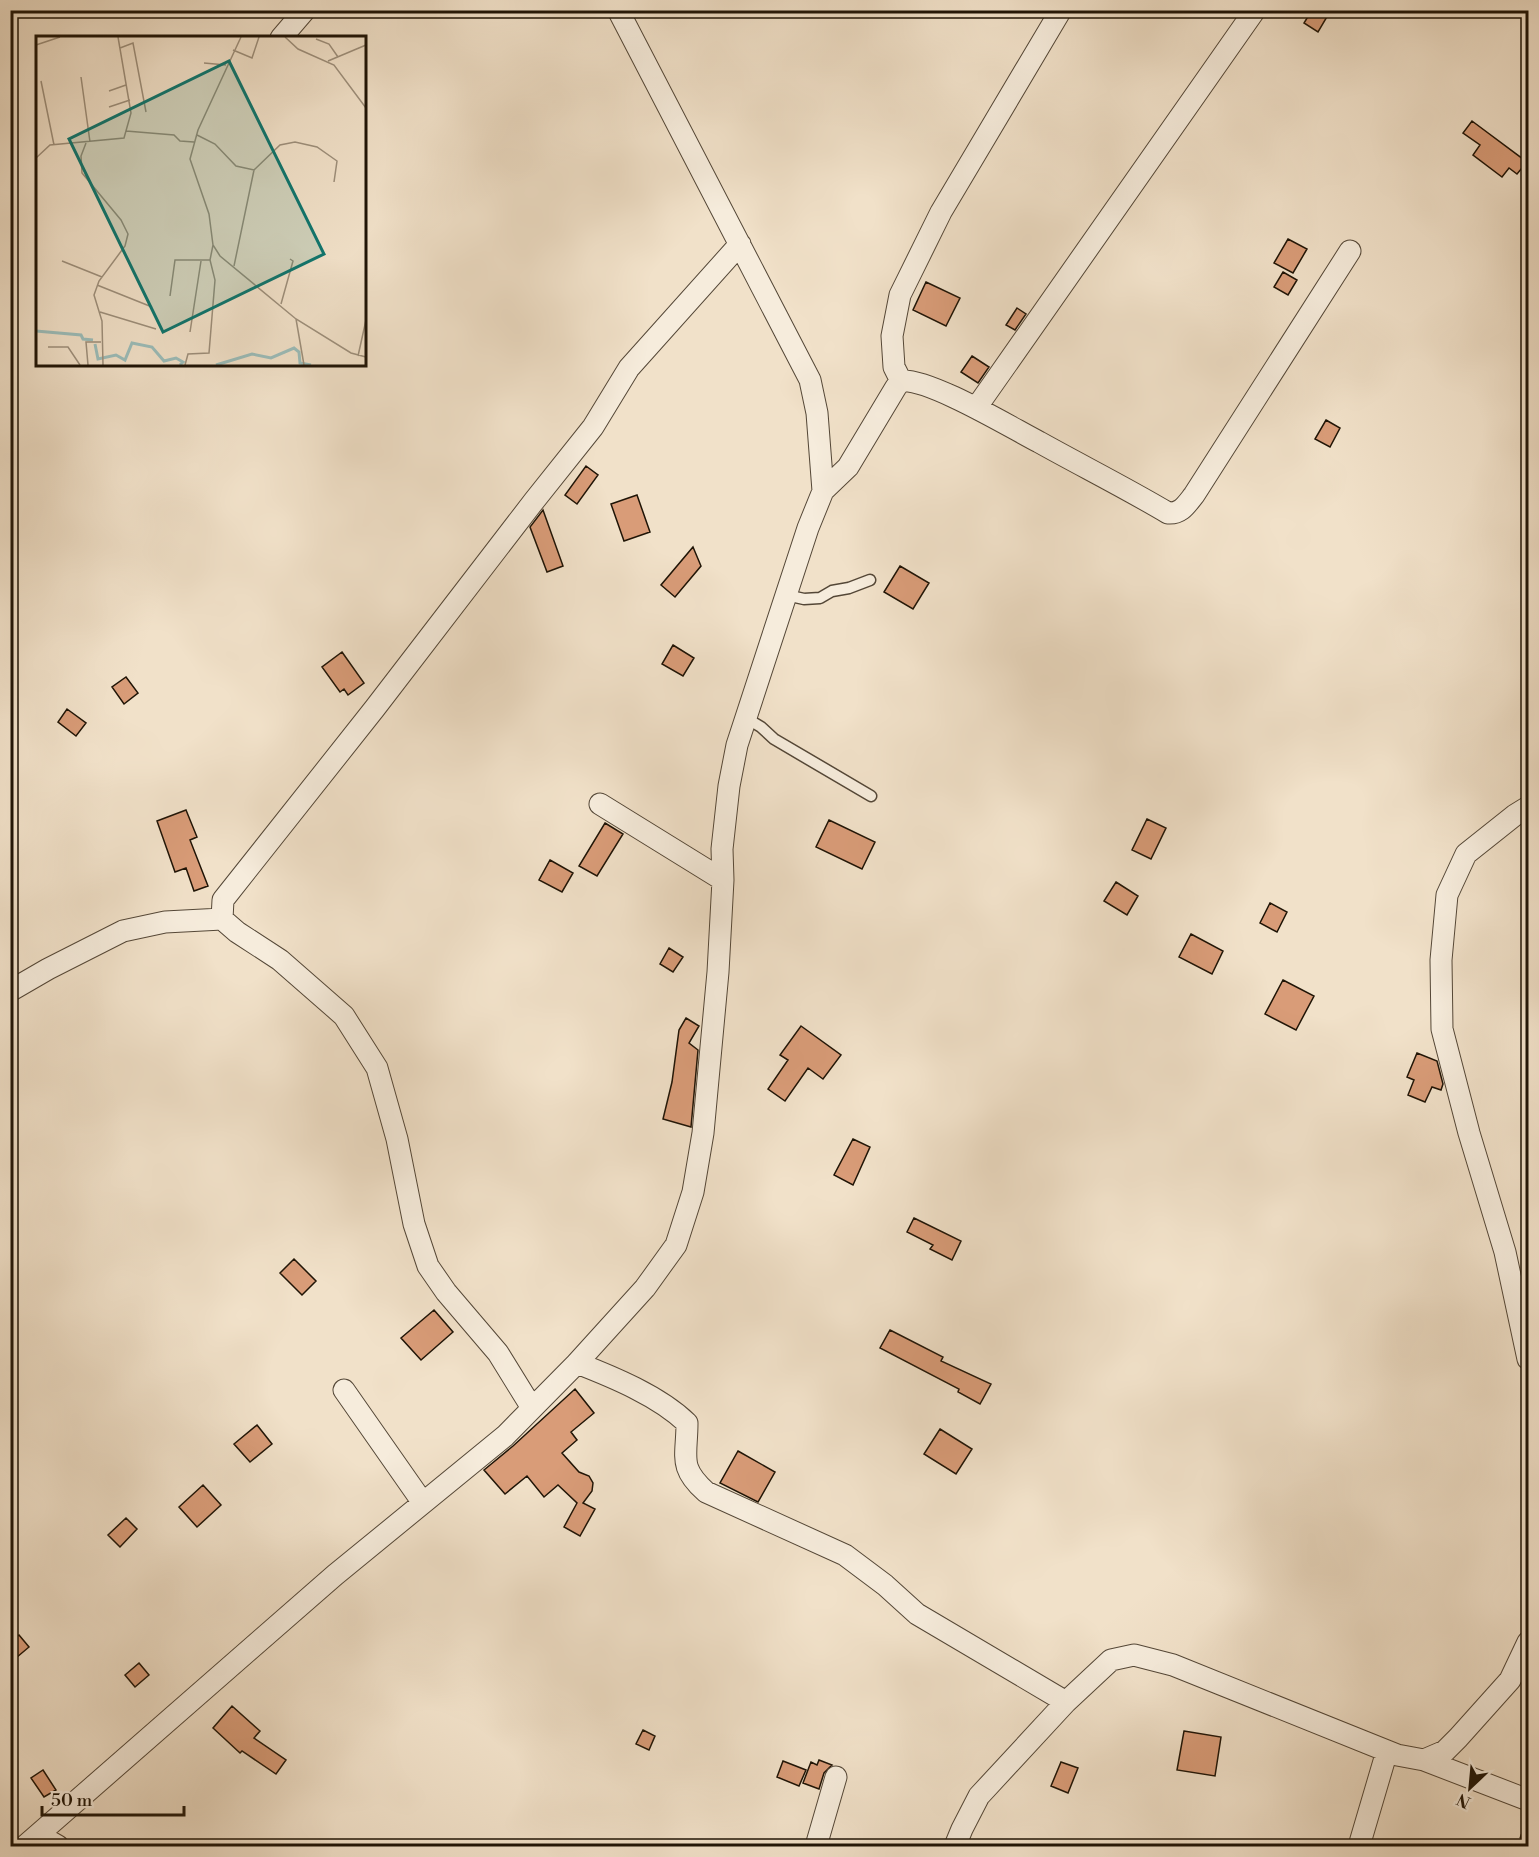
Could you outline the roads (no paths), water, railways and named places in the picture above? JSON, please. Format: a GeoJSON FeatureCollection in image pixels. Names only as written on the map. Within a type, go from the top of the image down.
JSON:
{"type":"FeatureCollection","features":[{"type":"Feature","properties":{"kind":"street"},"geometry":{"type":"LineString","coordinates":[[283,36],[305,10]]}},
{"type":"Feature","properties":{"kind":"street"},"geometry":{"type":"LineString","coordinates":[[32,1841],[335,1575],[506,1436],[645,1288],[676,1245],[693,1192],[703,1133],[718,972],[723,880],[722,849],[729,786],[737,745],[808,528],[823,490],[818,421],[810,380],[618,10]]}},
{"type":"Feature","properties":{"kind":"street"},"geometry":{"type":"LineString","coordinates":[[901,381],[894,367],[892,336],[900,295],[941,212],[1061,10]]}},
{"type":"Feature","properties":{"kind":"street"},"geometry":{"type":"LineString","coordinates":[[976,408],[1255,10]]}},
{"type":"Feature","properties":{"kind":"street"},"geometry":{"type":"LineString","coordinates":[[222,919],[223,900],[593,427],[629,368],[741,244]]}},
{"type":"Feature","properties":{"kind":"street"},"geometry":{"type":"LineString","coordinates":[[901,381],[910,380],[922,384],[976,408],[1168,513],[1176,514],[1194,495],[1350,251]]}},
{"type":"Feature","properties":{"kind":"street"},"geometry":{"type":"LineString","coordinates":[[823,490],[848,467],[901,381]]}},
{"type":"Feature","properties":{"kind":"street"},"geometry":{"type":"LineString","coordinates":[[600,804],[723,880]]}},
{"type":"Feature","properties":{"kind":"street"},"geometry":{"type":"LineString","coordinates":[[1528,807],[1466,854],[1447,895],[1441,960],[1442,1029],[1468,1133],[1505,1252],[1528,1359]]}},
{"type":"Feature","properties":{"kind":"street"},"geometry":{"type":"LineString","coordinates":[[10,991],[123,931],[165,922],[222,919],[237,932],[280,960],[344,1016],[376,1068],[397,1139],[414,1224],[428,1266],[446,1292],[498,1353],[532,1408]]}},
{"type":"Feature","properties":{"kind":"street"},"geometry":{"type":"LineString","coordinates":[[577,1363],[627,1385],[676,1413],[687,1423],[686,1468],[694,1481],[706,1492],[845,1555],[885,1585],[917,1614],[1066,1702]]}},
{"type":"Feature","properties":{"kind":"street"},"geometry":{"type":"LineString","coordinates":[[344,1390],[423,1503]]}},
{"type":"Feature","properties":{"kind":"street"},"geometry":{"type":"LineString","coordinates":[[1424,1760],[1444,1751],[1458,1738],[1510,1680],[1528,1642]]}},
{"type":"Feature","properties":{"kind":"street"},"geometry":{"type":"LineString","coordinates":[[956,1846],[979,1796],[1066,1702],[1111,1660],[1134,1655],[1173,1665],[1387,1750],[1424,1760],[1528,1800]]}},
{"type":"Feature","properties":{"kind":"street"},"geometry":{"type":"LineString","coordinates":[[1359,1846],[1387,1750]]}},
{"type":"Feature","properties":{"kind":"street"},"geometry":{"type":"LineString","coordinates":[[816,1846],[836,1777]]}},
{"type":"Feature","properties":{"kind":"street"},"geometry":{"type":"LineString","coordinates":[[32,1841],[58,1846]]}},
{"type":"Feature","properties":{"kind":"lane"},"geometry":{"type":"LineString","coordinates":[[786,595],[804,599],[820,598],[832,591],[849,588],[870,580]]}},
{"type":"Feature","properties":{"kind":"lane"},"geometry":{"type":"LineString","coordinates":[[746,718],[761,727],[774,740],[871,796]]}}]}
